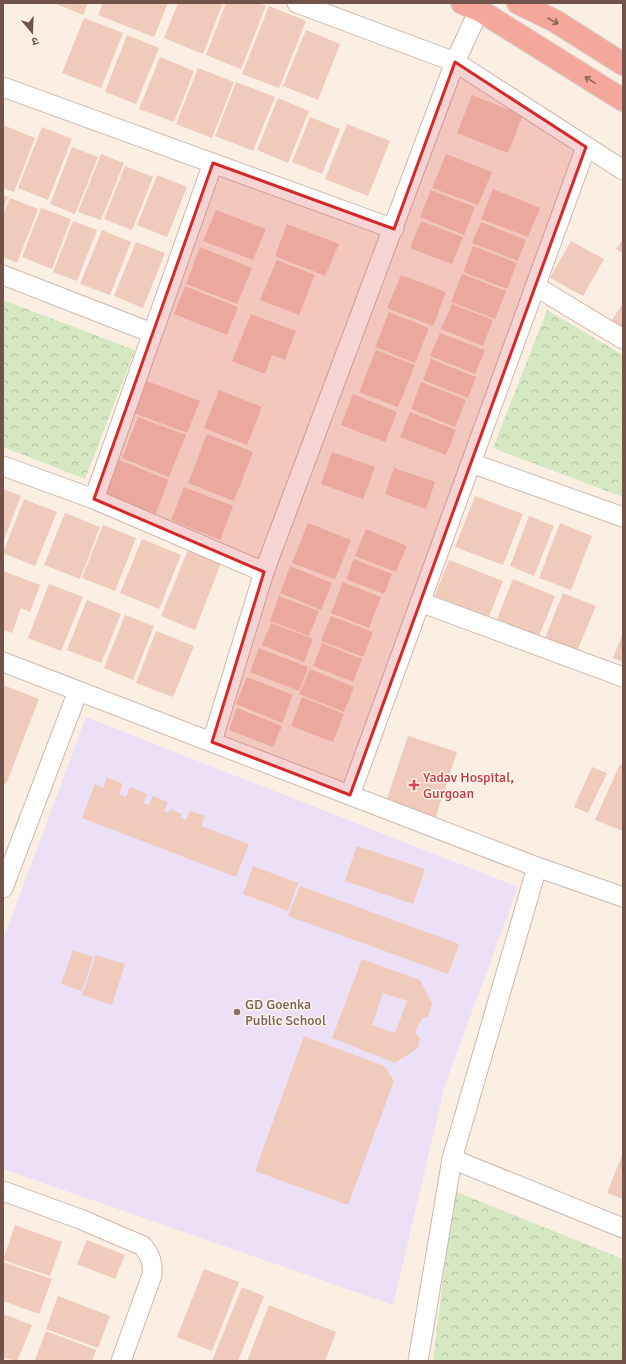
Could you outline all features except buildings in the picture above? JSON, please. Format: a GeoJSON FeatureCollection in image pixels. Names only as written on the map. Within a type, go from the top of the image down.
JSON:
{"type":"FeatureCollection","features":[{"type":"Feature","properties":{"kind":"highway"},"geometry":{"type":"LineString","coordinates":[[518,3],[555,21],[623,64]]}},
{"type":"Feature","properties":{"kind":"highway"},"geometry":{"type":"LineString","coordinates":[[471,7],[622,96]]}},
{"type":"Feature","properties":{"kind":"street"},"geometry":{"type":"LineString","coordinates":[[297,3],[455,62],[623,170]]}},
{"type":"Feature","properties":{"kind":"street"},"geometry":{"type":"LineString","coordinates":[[212,742],[264,572],[394,229],[455,62],[471,7]]}},
{"type":"Feature","properties":{"kind":"street"},"geometry":{"type":"LineString","coordinates":[[3,87],[394,229]]}},
{"type":"Feature","properties":{"kind":"street"},"geometry":{"type":"LineString","coordinates":[[350,795],[586,147]]}},
{"type":"Feature","properties":{"kind":"street"},"geometry":{"type":"LineString","coordinates":[[94,499],[213,163]]}},
{"type":"Feature","properties":{"kind":"street"},"geometry":{"type":"LineString","coordinates":[[3,275],[152,333]]}},
{"type":"Feature","properties":{"kind":"street"},"geometry":{"type":"LineString","coordinates":[[535,286],[623,339]]}},
{"type":"Feature","properties":{"kind":"street"},"geometry":{"type":"LineString","coordinates":[[471,463],[623,517]]}},
{"type":"Feature","properties":{"kind":"street"},"geometry":{"type":"LineString","coordinates":[[3,466],[94,499],[264,572]]}},
{"type":"Feature","properties":{"kind":"street"},"geometry":{"type":"LineString","coordinates":[[420,602],[623,677]]}},
{"type":"Feature","properties":{"kind":"street"},"geometry":{"type":"LineString","coordinates":[[3,662],[537,868],[623,898]]}},
{"type":"Feature","properties":{"kind":"street"},"geometry":{"type":"LineString","coordinates":[[3,888],[78,691]]}},
{"type":"Feature","properties":{"kind":"street"},"geometry":{"type":"LineString","coordinates":[[418,1361],[452,1159],[537,868]]}},
{"type":"Feature","properties":{"kind":"street"},"geometry":{"type":"LineString","coordinates":[[452,1159],[623,1228]]}},
{"type":"Feature","properties":{"kind":"street"},"geometry":{"type":"LineString","coordinates":[[3,1192],[80,1219],[143,1246],[148,1252],[153,1267],[152,1276],[121,1361]]}},
{"type":"Feature","properties":{"kind":"highlighted area"},"geometry":{"type":"Polygon","coordinates":[[[455,62],[586,147],[350,795],[212,742],[264,572],[94,499],[213,163],[394,229],[455,62]]]}},
{"type":"Feature","properties":{"kind":"shaded area","name":"GD Goenka Public School"},"geometry":{"type":"Polygon","coordinates":[[[86,717],[518,887],[445,1085],[393,1305],[3,1169],[3,940],[86,717]]]}},
{"type":"Feature","properties":{"kind":"green space"},"geometry":{"type":"Polygon","coordinates":[[[3,300],[135,350],[85,479],[3,447],[3,300]]]}},
{"type":"Feature","properties":{"kind":"green space"},"geometry":{"type":"Polygon","coordinates":[[[547,310],[623,355],[623,497],[493,448],[547,310]]]}},
{"type":"Feature","properties":{"kind":"green space"},"geometry":{"type":"Polygon","coordinates":[[[454,1191],[623,1259],[623,1361],[433,1361],[454,1191]]]}},
{"type":"Feature","properties":{"kind":"place","name":"Yadav Hospital, Gurgoan"},"geometry":{"type":"Point","coordinates":[414,785]}},
{"type":"Feature","properties":{"kind":"place","name":"GD Goenka Public School"},"geometry":{"type":"Point","coordinates":[237,1012]}}]}
